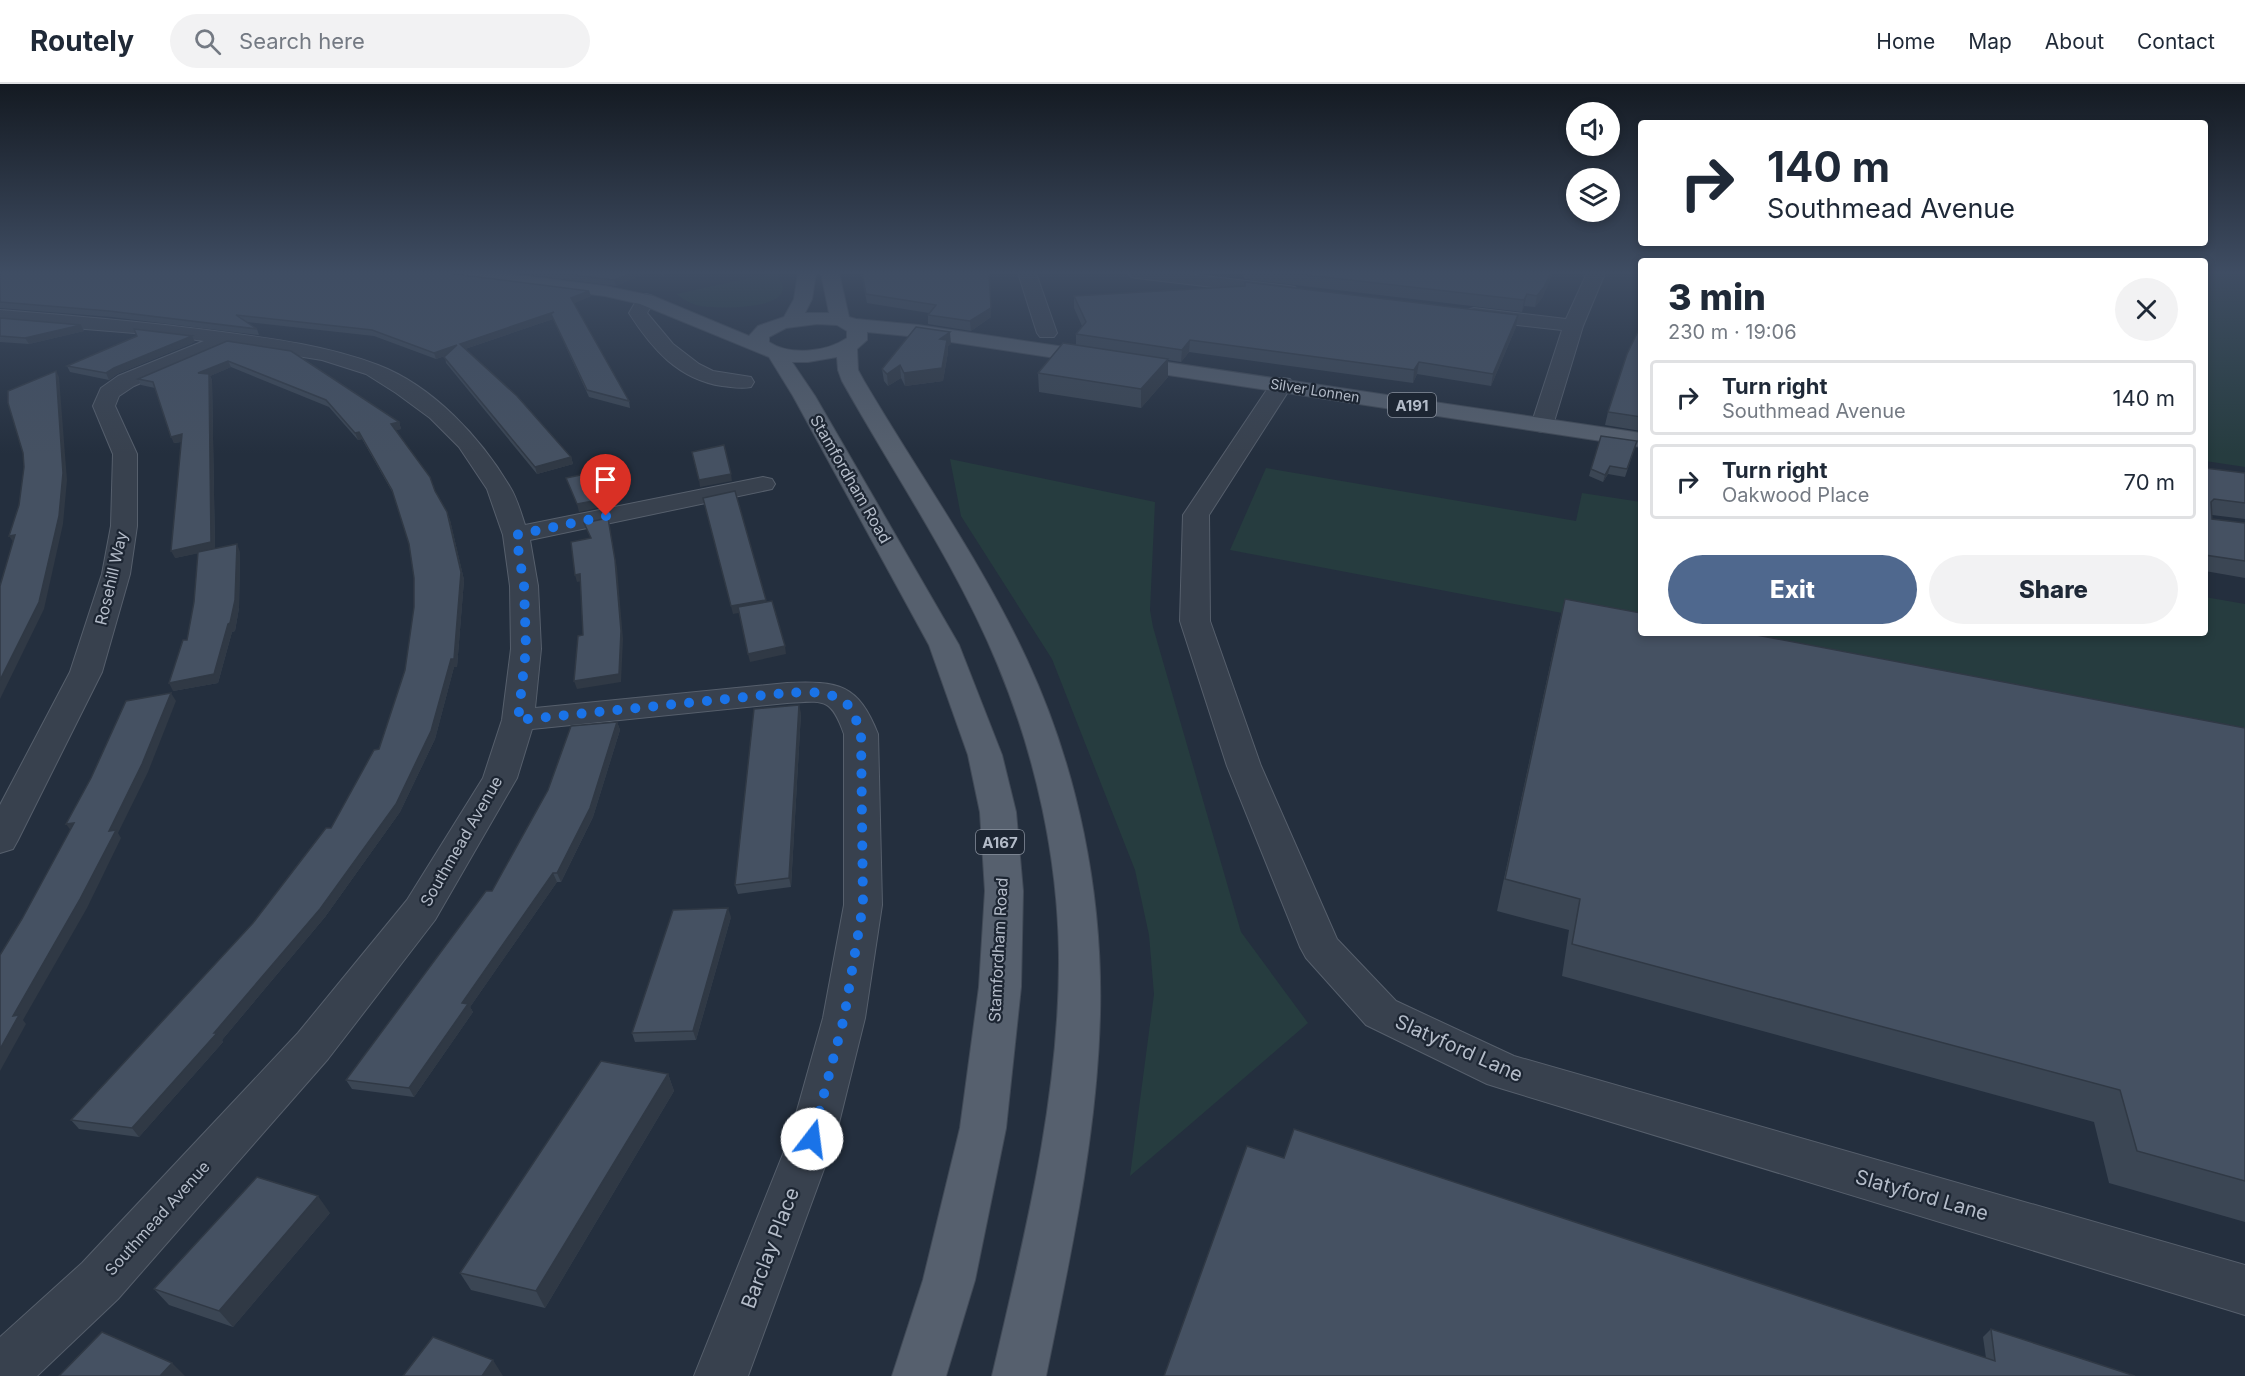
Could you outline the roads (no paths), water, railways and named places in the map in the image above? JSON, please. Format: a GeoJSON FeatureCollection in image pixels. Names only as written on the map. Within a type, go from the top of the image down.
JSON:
{"type":"FeatureCollection","features":[{"type":"Feature","properties":{"kind":"main road"},"geometry":{"type":"LineString","coordinates":[[765,333],[778,336],[784,333]]}},
{"type":"Feature","properties":{"kind":"main road"},"geometry":{"type":"LineString","coordinates":[[765,333],[778,336],[795,356],[820,355],[848,334]]}},
{"type":"Feature","properties":{"kind":"main road"},"geometry":{"type":"LineString","coordinates":[[848,334],[848,370],[853,381],[972,581],[1008,653],[1028,699],[1049,767],[1065,831],[1075,897],[1078,982],[1074,1067],[1054,1211],[1019,1376]]}},
{"type":"Feature","properties":{"kind":"main road","name":"Silver Lonnen"},"geometry":{"type":"LineString","coordinates":[[848,334],[990,342],[1282,384],[1638,440]]}},
{"type":"Feature","properties":{"kind":"main road","name":"Stamfordham Road"},"geometry":{"type":"LineString","coordinates":[[778,336],[804,396],[944,645],[978,736],[998,812],[1004,891],[1000,977],[983,1128],[949,1280],[919,1376]]}},
{"type":"Feature","properties":{"kind":"street","name":"Southmead Avenue"},"geometry":{"type":"LineString","coordinates":[[0,1374],[116,1264],[313,1046],[421,910],[500,778],[518,720],[526,649],[524,586],[516,535],[499,489],[468,443],[438,413],[374,370],[326,355],[182,333]]}},
{"type":"Feature","properties":{"kind":"street"},"geometry":{"type":"LineString","coordinates":[[650,333],[675,356],[702,374],[743,382]]}},
{"type":"Feature","properties":{"kind":"street"},"geometry":{"type":"LineString","coordinates":[[1542,425],[1571,333]]}},
{"type":"Feature","properties":{"kind":"street","name":"Rosehill Way"},"geometry":{"type":"LineString","coordinates":[[0,840],[86,672],[116,573],[124,526],[125,454],[104,406],[109,393],[126,381],[228,339]]}},
{"type":"Feature","properties":{"kind":"street","name":"Slatyford Lane"},"geometry":{"type":"LineString","coordinates":[[1282,384],[1196,515],[1195,621],[1244,765],[1320,947],[1381,1013],[1503,1071],[2245,1290]]}},
{"type":"Feature","properties":{"kind":"street"},"geometry":{"type":"LineString","coordinates":[[516,535],[763,484]]}},
{"type":"Feature","properties":{"kind":"street","name":"Barclay Place"},"geometry":{"type":"LineString","coordinates":[[518,720],[814,692],[838,698],[852,710],[861,734],[863,905],[844,1018],[812,1139],[721,1376]]}}]}
